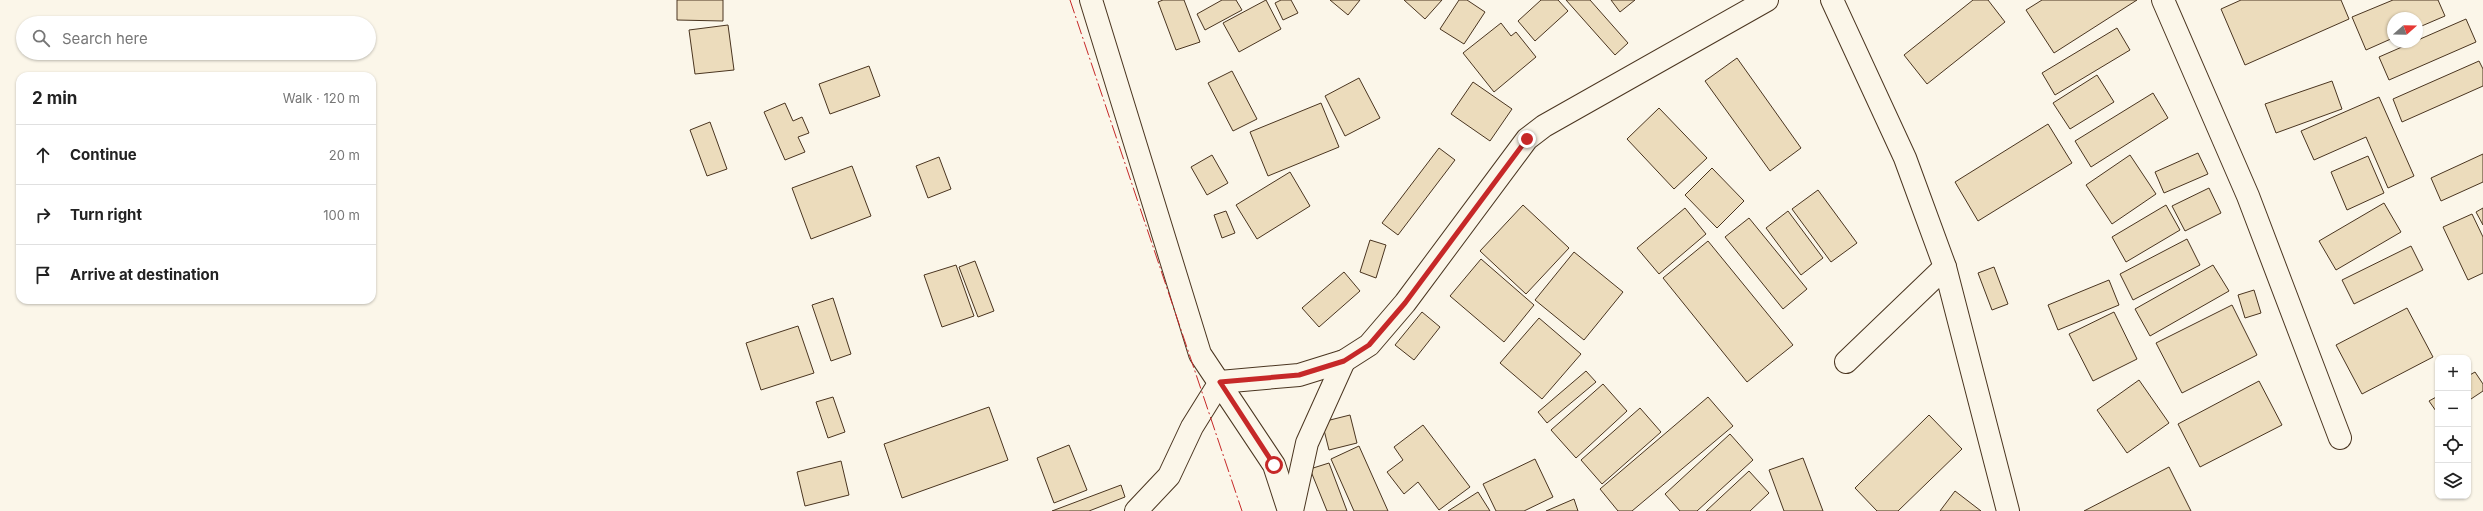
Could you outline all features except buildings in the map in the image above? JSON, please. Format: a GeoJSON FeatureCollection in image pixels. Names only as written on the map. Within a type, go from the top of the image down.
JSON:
{"type":"FeatureCollection","features":[{"type":"Feature","properties":{"kind":"street"},"geometry":{"type":"LineString","coordinates":[[1091,0],[1200,354],[1274,465],[1291,511]]}},
{"type":"Feature","properties":{"kind":"street"},"geometry":{"type":"LineString","coordinates":[[1220,382],[1299,375],[1344,361],[1369,345],[1405,303],[1527,139],[1544,126],[1767,0]]}},
{"type":"Feature","properties":{"kind":"street"},"geometry":{"type":"LineString","coordinates":[[1832,0],[1904,158],[1945,267],[2008,511]]}},
{"type":"Feature","properties":{"kind":"street"},"geometry":{"type":"LineString","coordinates":[[2163,0],[2248,196],[2340,438]]}},
{"type":"Feature","properties":{"kind":"street"},"geometry":{"type":"LineString","coordinates":[[1846,362],[1945,267]]}},
{"type":"Feature","properties":{"kind":"street"},"geometry":{"type":"LineString","coordinates":[[1291,511],[1307,443],[1344,361]]}},
{"type":"Feature","properties":{"kind":"street"},"geometry":{"type":"LineString","coordinates":[[1136,511],[1169,476],[1192,427],[1220,382]]}},
{"type":"Feature","properties":{"kind":"power"},"geometry":{"type":"LineString","coordinates":[[1070,0],[1242,511]]}},
{"type":"Feature","properties":{"kind":"route"},"geometry":{"type":"LineString","coordinates":[[1274,465],[1220,382],[1299,375],[1344,361],[1369,345],[1405,303],[1527,139]]}}]}
